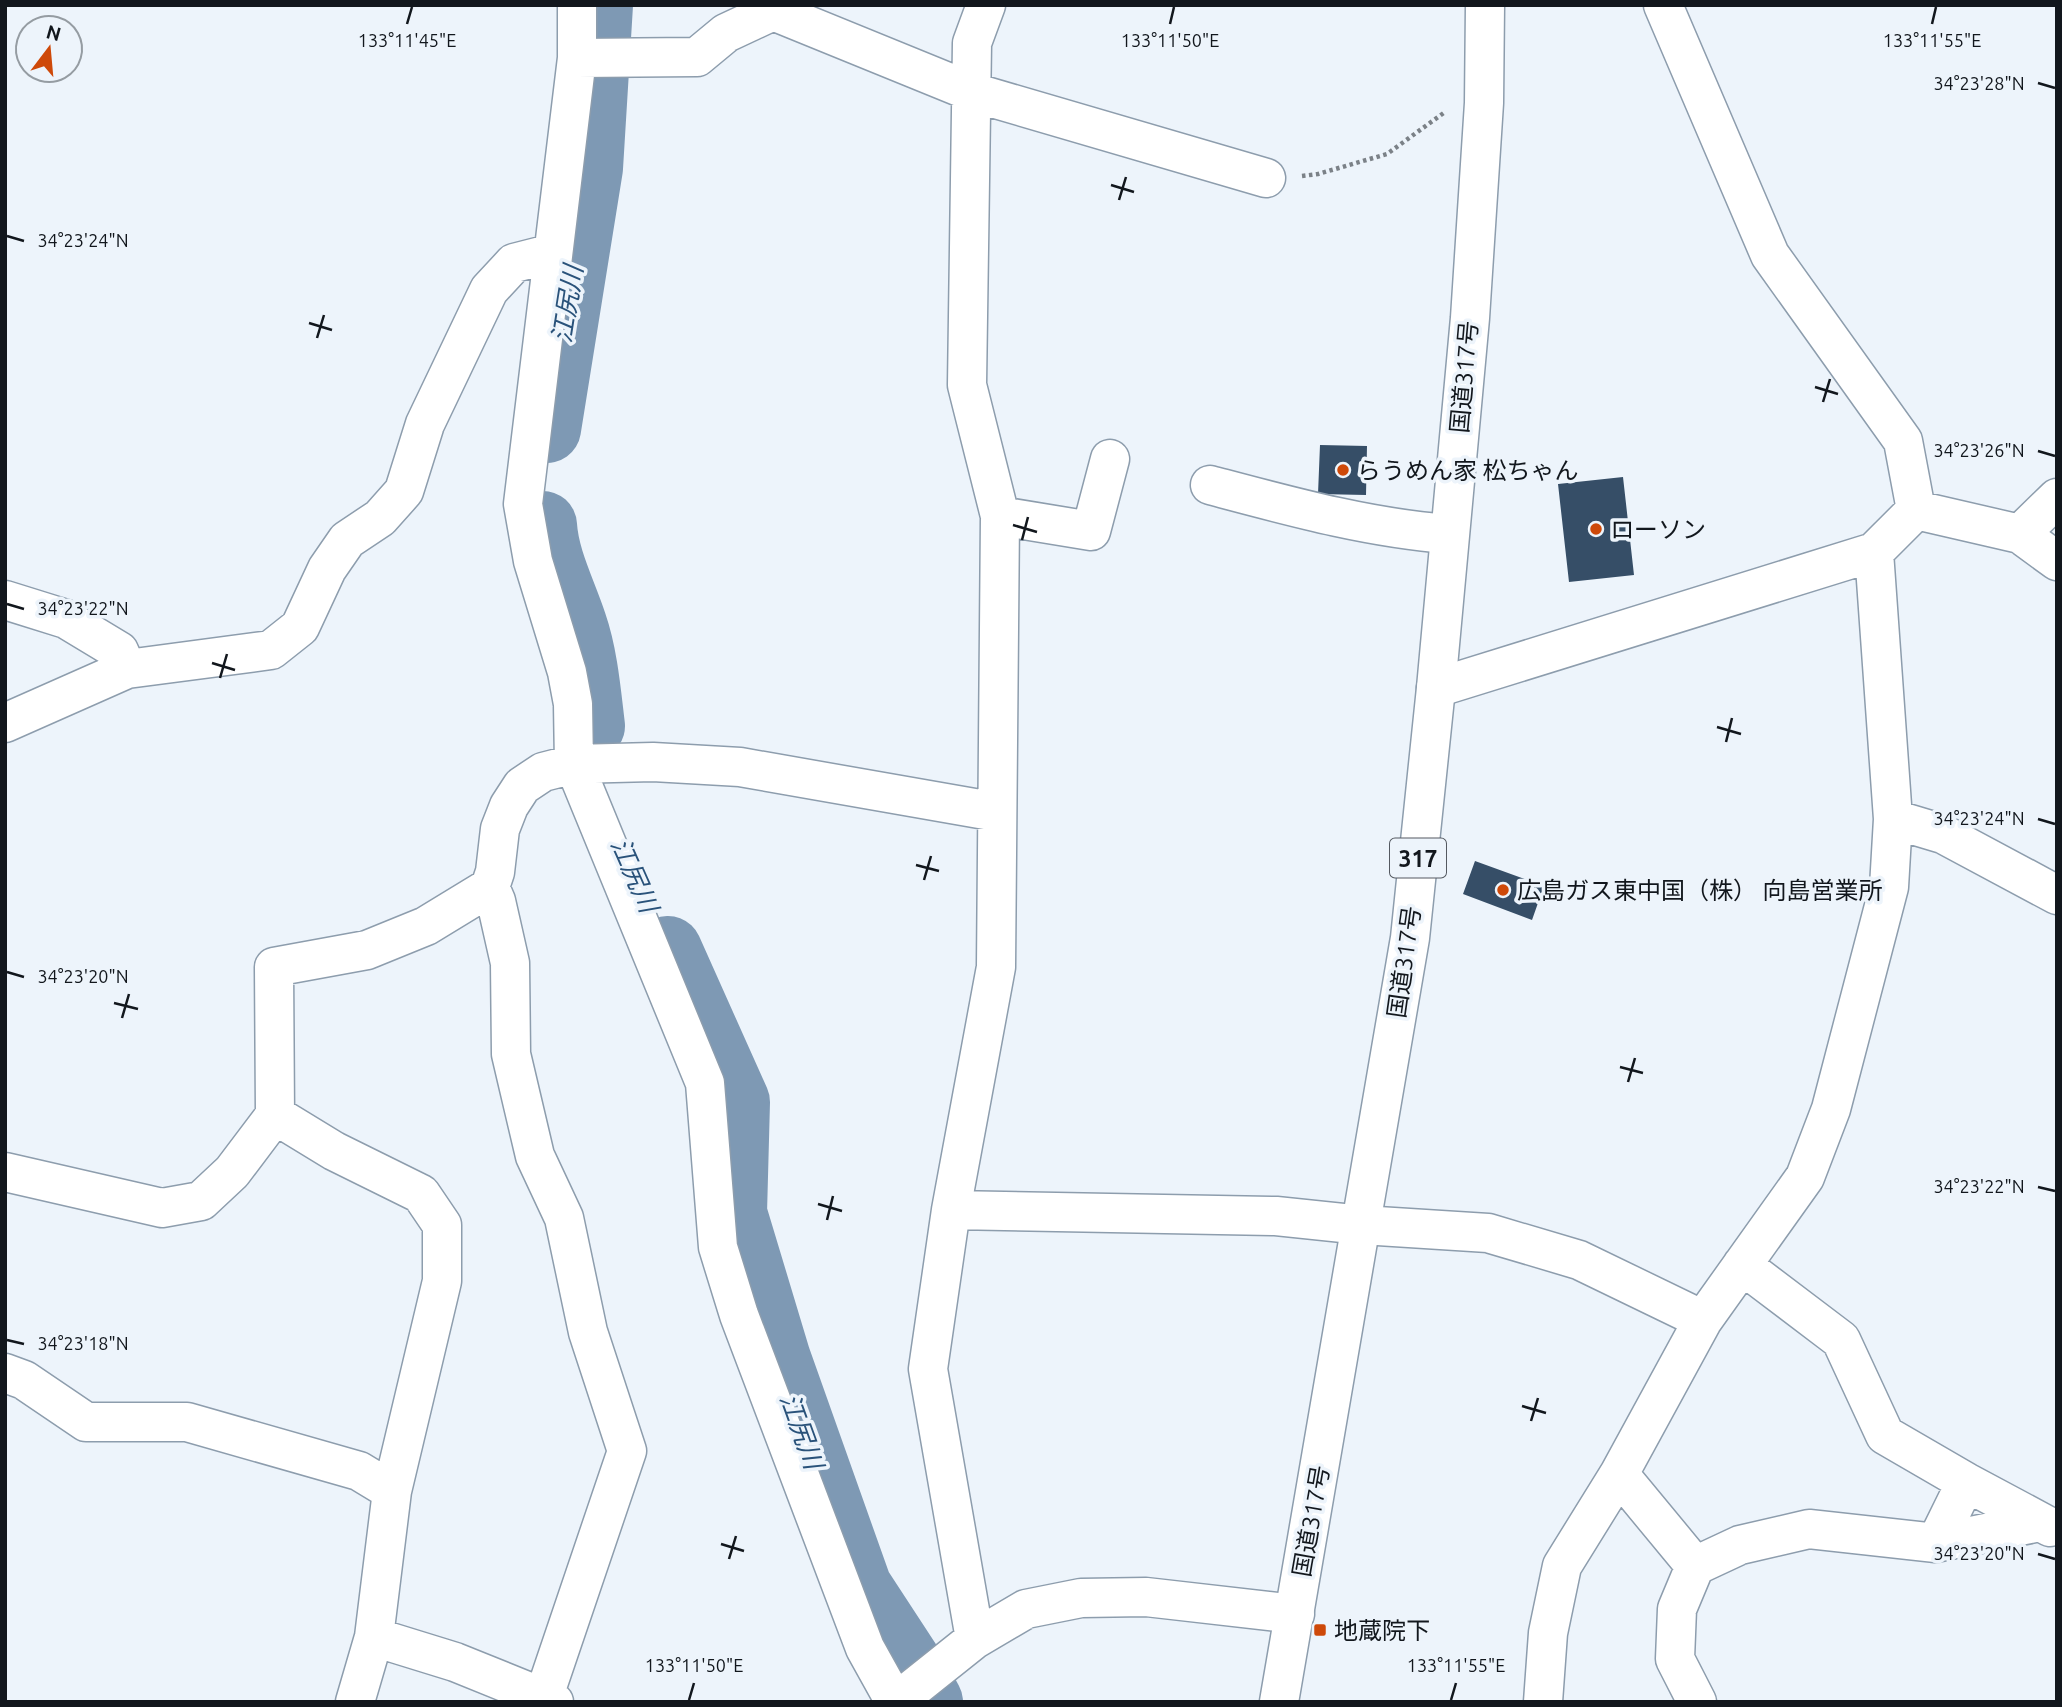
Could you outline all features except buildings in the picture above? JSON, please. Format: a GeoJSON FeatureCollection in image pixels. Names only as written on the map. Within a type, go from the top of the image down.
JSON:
{"type":"FeatureCollection","features":[{"type":"Feature","properties":{"kind":"main road"},"geometry":{"type":"LineString","coordinates":[[577,5],[592,59],[553,253],[523,504],[533,561],[567,672],[587,764],[705,1083],[718,1247],[739,1315],[865,1648],[908,1692],[975,1639],[1026,1609],[1081,1598],[1146,1597],[1295,1614]]}},
{"type":"Feature","properties":{"kind":"main road"},"geometry":{"type":"LineString","coordinates":[[975,1639],[928,1369],[951,1210],[996,967],[1000,516],[967,385],[972,43],[986,5]]}},
{"type":"Feature","properties":{"kind":"main road","name":"国道317号"},"geometry":{"type":"LineString","coordinates":[[1279,1702],[1410,938],[1470,318],[1484,103],[1485,5]]}},
{"type":"Feature","properties":{"kind":"main road"},"geometry":{"type":"LineString","coordinates":[[1663,5],[1770,255],[1903,441],[1916,510]]}},
{"type":"Feature","properties":{"kind":"main road"},"geometry":{"type":"LineString","coordinates":[[592,59],[697,57],[726,33],[772,11],[972,92],[1266,178]]}},
{"type":"Feature","properties":{"kind":"main road"},"geometry":{"type":"LineString","coordinates":[[5,723],[127,669],[271,650],[300,627],[327,569],[347,540],[380,518],[404,491],[425,424],[489,290],[514,263],[553,253]]}},
{"type":"Feature","properties":{"kind":"main road"},"geometry":{"type":"LineString","coordinates":[[1000,516],[1091,531],[1110,459]]}},
{"type":"Feature","properties":{"kind":"main road"},"geometry":{"type":"LineString","coordinates":[[1210,485],[1307,510],[1421,532],[1449,534]]}},
{"type":"Feature","properties":{"kind":"main road"},"geometry":{"type":"LineString","coordinates":[[2020,534],[2057,498]]}},
{"type":"Feature","properties":{"kind":"main road"},"geometry":{"type":"LineString","coordinates":[[1916,510],[2020,534],[2057,562]]}},
{"type":"Feature","properties":{"kind":"main road"},"geometry":{"type":"LineString","coordinates":[[1436,688],[1874,552],[1916,510]]}},
{"type":"Feature","properties":{"kind":"main road"},"geometry":{"type":"LineString","coordinates":[[1543,1702],[1548,1633],[1562,1566],[1619,1474],[1703,1320],[1805,1177],[1831,1109],[1889,887],[1893,820],[1874,552]]}},
{"type":"Feature","properties":{"kind":"main road"},"geometry":{"type":"LineString","coordinates":[[5,600],[66,619],[120,650],[127,669]]}},
{"type":"Feature","properties":{"kind":"main road"},"geometry":{"type":"LineString","coordinates":[[5,1172],[162,1208],[201,1201],[232,1172],[275,1115],[274,967],[367,950],[426,926],[490,887],[495,872],[500,829],[509,806],[522,786],[543,772],[587,764],[653,762],[740,767],[997,812]]}},
{"type":"Feature","properties":{"kind":"main road"},"geometry":{"type":"LineString","coordinates":[[1893,820],[1943,834],[2057,895]]}},
{"type":"Feature","properties":{"kind":"main road"},"geometry":{"type":"LineString","coordinates":[[374,1637],[456,1662],[549,1699],[627,1451],[589,1332],[564,1218],[535,1156],[512,1054],[510,963],[496,901],[490,887]]}},
{"type":"Feature","properties":{"kind":"main road"},"geometry":{"type":"LineString","coordinates":[[275,1115],[334,1151],[421,1194],[442,1225],[442,1281],[391,1491],[374,1637],[355,1702]]}},
{"type":"Feature","properties":{"kind":"main road"},"geometry":{"type":"LineString","coordinates":[[951,1210],[1276,1216],[1488,1233],[1579,1260],[1703,1320]]}},
{"type":"Feature","properties":{"kind":"main road"},"geometry":{"type":"LineString","coordinates":[[1742,1265],[1841,1339],[1885,1435],[2048,1526]]}},
{"type":"Feature","properties":{"kind":"main road"},"geometry":{"type":"LineString","coordinates":[[5,1373],[24,1380],[86,1422],[187,1422],[359,1471],[391,1491]]}},
{"type":"Feature","properties":{"kind":"main road"},"geometry":{"type":"LineString","coordinates":[[1619,1474],[1695,1566]]}},
{"type":"Feature","properties":{"kind":"main road"},"geometry":{"type":"LineString","coordinates":[[1936,1543],[1966,1482]]}},
{"type":"Feature","properties":{"kind":"main road"},"geometry":{"type":"LineString","coordinates":[[1697,1702],[1675,1659],[1677,1609],[1695,1566],[1740,1545],[1810,1529],[1936,1543],[2048,1526]]}},
{"type":"Feature","properties":{"kind":"path"},"geometry":{"type":"LineString","coordinates":[[1266,178],[1318,174],[1387,154],[1455,105],[1484,103]]}},
{"type":"Feature","properties":{"kind":"waterway","name":"江尻川"},"geometry":{"type":"LineString","coordinates":[[547,429],[589,168],[599,5]]}},
{"type":"Feature","properties":{"kind":"waterway","name":"江尻川"},"geometry":{"type":"LineString","coordinates":[[543,525],[550,563],[580,649],[591,726]]}},
{"type":"Feature","properties":{"kind":"waterway","name":"江尻川"},"geometry":{"type":"LineString","coordinates":[[668,950],[736,1102],[733,1213],[777,1359],[858,1587],[909,1665],[929,1702]]}},
{"type":"Feature","properties":{"kind":"place","name":"らうめん家 松ちゃん"},"geometry":{"type":"Point","coordinates":[1343,470]}},
{"type":"Feature","properties":{"kind":"place","name":"ローソン"},"geometry":{"type":"Point","coordinates":[1596,529]}},
{"type":"Feature","properties":{"kind":"place","name":"広島ガス東中国（株） 向島営業所"},"geometry":{"type":"Point","coordinates":[1503,890]}},
{"type":"Feature","properties":{"kind":"place","name":"地蔵院下"},"geometry":{"type":"Point","coordinates":[1320,1630]}}]}
